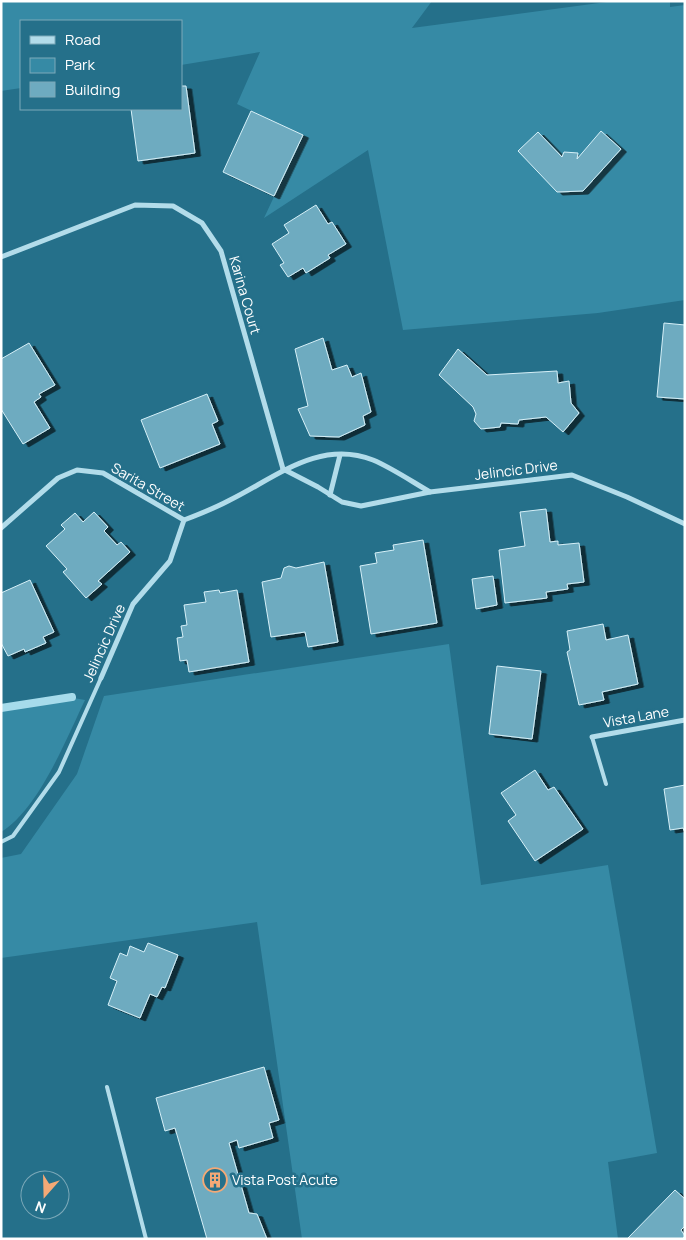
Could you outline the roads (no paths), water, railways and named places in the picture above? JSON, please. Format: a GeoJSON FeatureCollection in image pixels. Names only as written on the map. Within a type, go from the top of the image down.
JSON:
{"type":"FeatureCollection","features":[{"type":"Feature","properties":{"kind":"street","name":"Karina Court"},"geometry":{"type":"LineString","coordinates":[[1,257],[135,205],[173,206],[202,223],[221,250],[283,469]]}},
{"type":"Feature","properties":{"kind":"street"},"geometry":{"type":"LineString","coordinates":[[330,495],[340,455]]}},
{"type":"Feature","properties":{"kind":"street"},"geometry":{"type":"LineString","coordinates":[[184,520],[230,500],[283,469],[306,459],[340,455],[372,460],[430,492]]}},
{"type":"Feature","properties":{"kind":"street","name":"Jelincic Drive"},"geometry":{"type":"LineString","coordinates":[[283,469],[342,502],[361,506],[430,492],[572,475],[627,497],[685,524]]}},
{"type":"Feature","properties":{"kind":"street","name":"Sarita Street"},"geometry":{"type":"LineString","coordinates":[[1,528],[58,478],[77,470],[103,473],[184,520]]}},
{"type":"Feature","properties":{"kind":"street","name":"Jelincic Drive"},"geometry":{"type":"LineString","coordinates":[[101,678],[133,604],[170,561],[184,520]]}},
{"type":"Feature","properties":{"kind":"street","name":"Vista Lane"},"geometry":{"type":"LineString","coordinates":[[592,736],[685,720]]}},
{"type":"Feature","properties":{"kind":"lane","name":"Jelincic Drive"},"geometry":{"type":"LineString","coordinates":[[1,842],[13,836],[59,772],[101,678]]}},
{"type":"Feature","properties":{"kind":"lane"},"geometry":{"type":"LineString","coordinates":[[592,736],[606,784]]}},
{"type":"Feature","properties":{"kind":"lane"},"geometry":{"type":"LineString","coordinates":[[107,1087],[146,1239]]}},
{"type":"Feature","properties":{"kind":"waterway"},"geometry":{"type":"LineString","coordinates":[[1,708],[72,697]]}},
{"type":"Feature","properties":{"kind":"place","name":"Vista Post Acute"},"geometry":{"type":"Point","coordinates":[215,1180]}}]}
